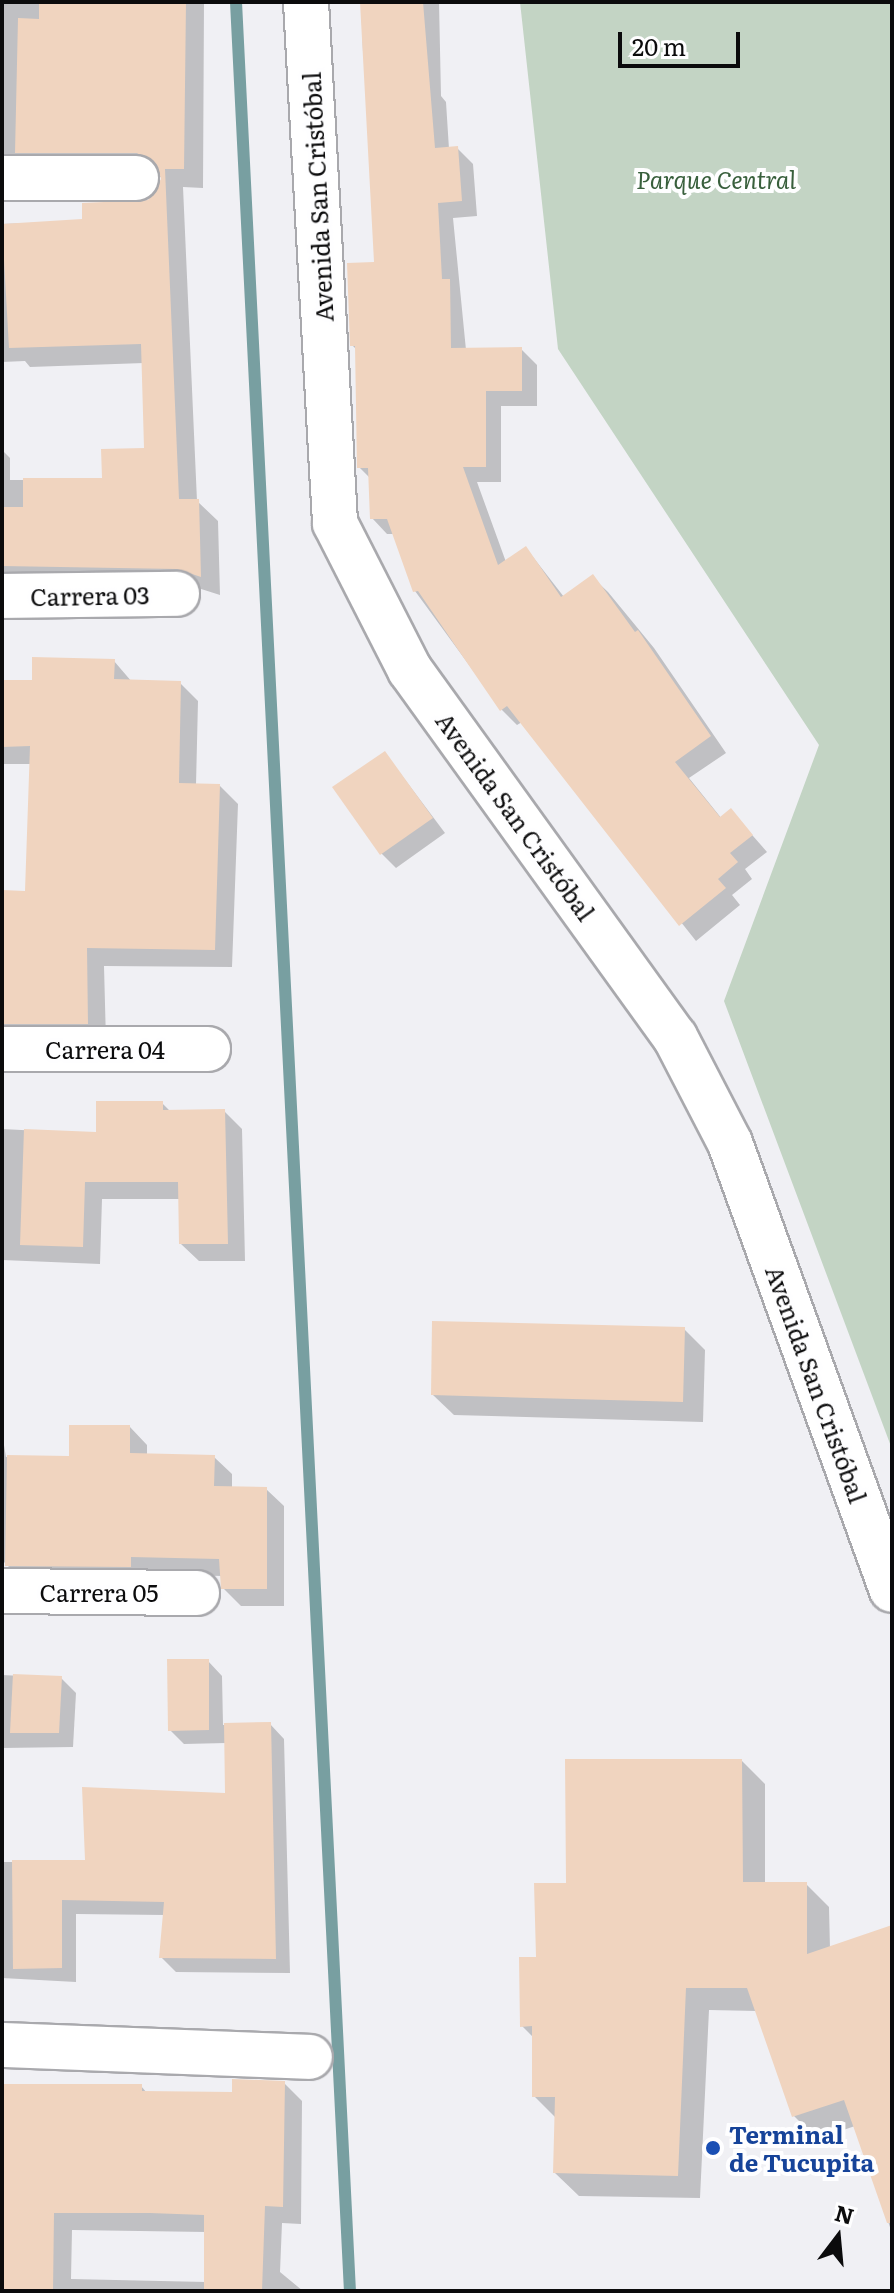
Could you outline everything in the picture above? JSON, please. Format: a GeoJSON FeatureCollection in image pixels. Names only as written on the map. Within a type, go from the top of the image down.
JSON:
{"type":"FeatureCollection","features":[{"type":"Feature","properties":{"kind":"street","name":"Avenida San Cristóbal"},"geometry":{"type":"LineString","coordinates":[[306,2],[335,523],[410,670],[675,1037],[730,1143],[892,1590]]}},
{"type":"Feature","properties":{"kind":"street"},"geometry":{"type":"LineString","coordinates":[[2,178],[136,178]]}},
{"type":"Feature","properties":{"kind":"street","name":"Carrera 03"},"geometry":{"type":"LineString","coordinates":[[2,596],[177,594]]}},
{"type":"Feature","properties":{"kind":"street","name":"Carrera 04"},"geometry":{"type":"LineString","coordinates":[[2,1049],[208,1049]]}},
{"type":"Feature","properties":{"kind":"street","name":"Carrera 05"},"geometry":{"type":"LineString","coordinates":[[2,1591],[197,1593]]}},
{"type":"Feature","properties":{"kind":"street"},"geometry":{"type":"LineString","coordinates":[[2,2045],[310,2057]]}},
{"type":"Feature","properties":{"kind":"green space","name":"Parque Central"},"geometry":{"type":"Polygon","coordinates":[[[520,2],[892,2],[892,1449],[724,1001],[819,745],[558,349],[520,2]]]}},
{"type":"Feature","properties":{"kind":"building"},"geometry":{"type":"Polygon","coordinates":[[[39,2],[186,2],[184,169],[165,169],[179,499],[199,499],[201,577],[177,569],[2,566],[2,507],[23,507],[23,478],[102,478],[101,449],[144,448],[141,344],[9,348],[2,224],[82,219],[82,203],[148,200],[161,179],[157,165],[137,153],[15,153],[18,18],[39,19],[39,2]]]}},
{"type":"Feature","properties":{"kind":"building"},"geometry":{"type":"Polygon","coordinates":[[[360,2],[423,2],[435,148],[458,146],[462,201],[438,203],[442,279],[450,279],[451,348],[522,347],[522,391],[486,391],[486,467],[463,467],[498,565],[526,546],[561,597],[593,574],[635,632],[638,630],[711,736],[675,762],[720,817],[731,808],[753,835],[730,853],[738,862],[718,879],[726,888],[679,926],[507,706],[500,711],[418,591],[413,592],[387,519],[370,519],[368,468],[357,468],[355,346],[350,346],[347,263],[374,262],[360,2]]]}},
{"type":"Feature","properties":{"kind":"building"},"geometry":{"type":"Polygon","coordinates":[[[32,657],[115,659],[114,679],[181,681],[179,783],[220,784],[215,950],[87,948],[88,1024],[2,1024],[2,890],[25,891],[30,746],[2,747],[2,680],[32,680],[32,657]]]}},
{"type":"Feature","properties":{"kind":"building"},"geometry":{"type":"Polygon","coordinates":[[[385,751],[433,818],[380,855],[332,787],[385,751]]]}},
{"type":"Feature","properties":{"kind":"building"},"geometry":{"type":"Polygon","coordinates":[[[96,1101],[163,1101],[163,1110],[225,1109],[228,1244],[179,1244],[178,1182],[85,1182],[83,1247],[20,1245],[24,1129],[96,1132],[96,1101]]]}},
{"type":"Feature","properties":{"kind":"building"},"geometry":{"type":"Polygon","coordinates":[[[432,1321],[685,1327],[683,1402],[431,1395],[432,1321]]]}},
{"type":"Feature","properties":{"kind":"building"},"geometry":{"type":"Polygon","coordinates":[[[69,1425],[130,1425],[130,1453],[215,1455],[214,1486],[267,1487],[267,1589],[221,1589],[219,1559],[131,1557],[131,1567],[5,1566],[7,1455],[69,1456],[69,1425]]]}},
{"type":"Feature","properties":{"kind":"building"},"geometry":{"type":"Polygon","coordinates":[[[167,1659],[209,1659],[209,1730],[168,1731],[167,1659]]]}},
{"type":"Feature","properties":{"kind":"building"},"geometry":{"type":"Polygon","coordinates":[[[13,1674],[62,1676],[59,1733],[10,1733],[13,1674]]]}},
{"type":"Feature","properties":{"kind":"building"},"geometry":{"type":"Polygon","coordinates":[[[271,1722],[276,1959],[159,1958],[164,1902],[62,1900],[62,1968],[13,1969],[12,1860],[85,1860],[82,1787],[225,1793],[224,1723],[271,1722]]]}},
{"type":"Feature","properties":{"kind":"building"},"geometry":{"type":"Polygon","coordinates":[[[565,1759],[742,1759],[743,1882],[807,1882],[807,1954],[892,1925],[892,2223],[887,2223],[844,2100],[792,2117],[747,1988],[686,1988],[678,2176],[553,2173],[555,2097],[532,2097],[532,2026],[520,2027],[519,1957],[536,1957],[534,1883],[566,1883],[565,1759]]]}},
{"type":"Feature","properties":{"kind":"building"},"geometry":{"type":"Polygon","coordinates":[[[232,2079],[285,2081],[283,2207],[265,2206],[262,2291],[204,2291],[204,2215],[54,2213],[53,2291],[2,2291],[2,2084],[142,2084],[142,2091],[232,2092],[232,2079]]]}},
{"type":"Feature","properties":{"kind":"waterway"},"geometry":{"type":"LineString","coordinates":[[236,2],[350,2291]]}},
{"type":"Feature","properties":{"kind":"place","name":"Terminal de Tucupita"},"geometry":{"type":"Point","coordinates":[713,2148]}}]}
